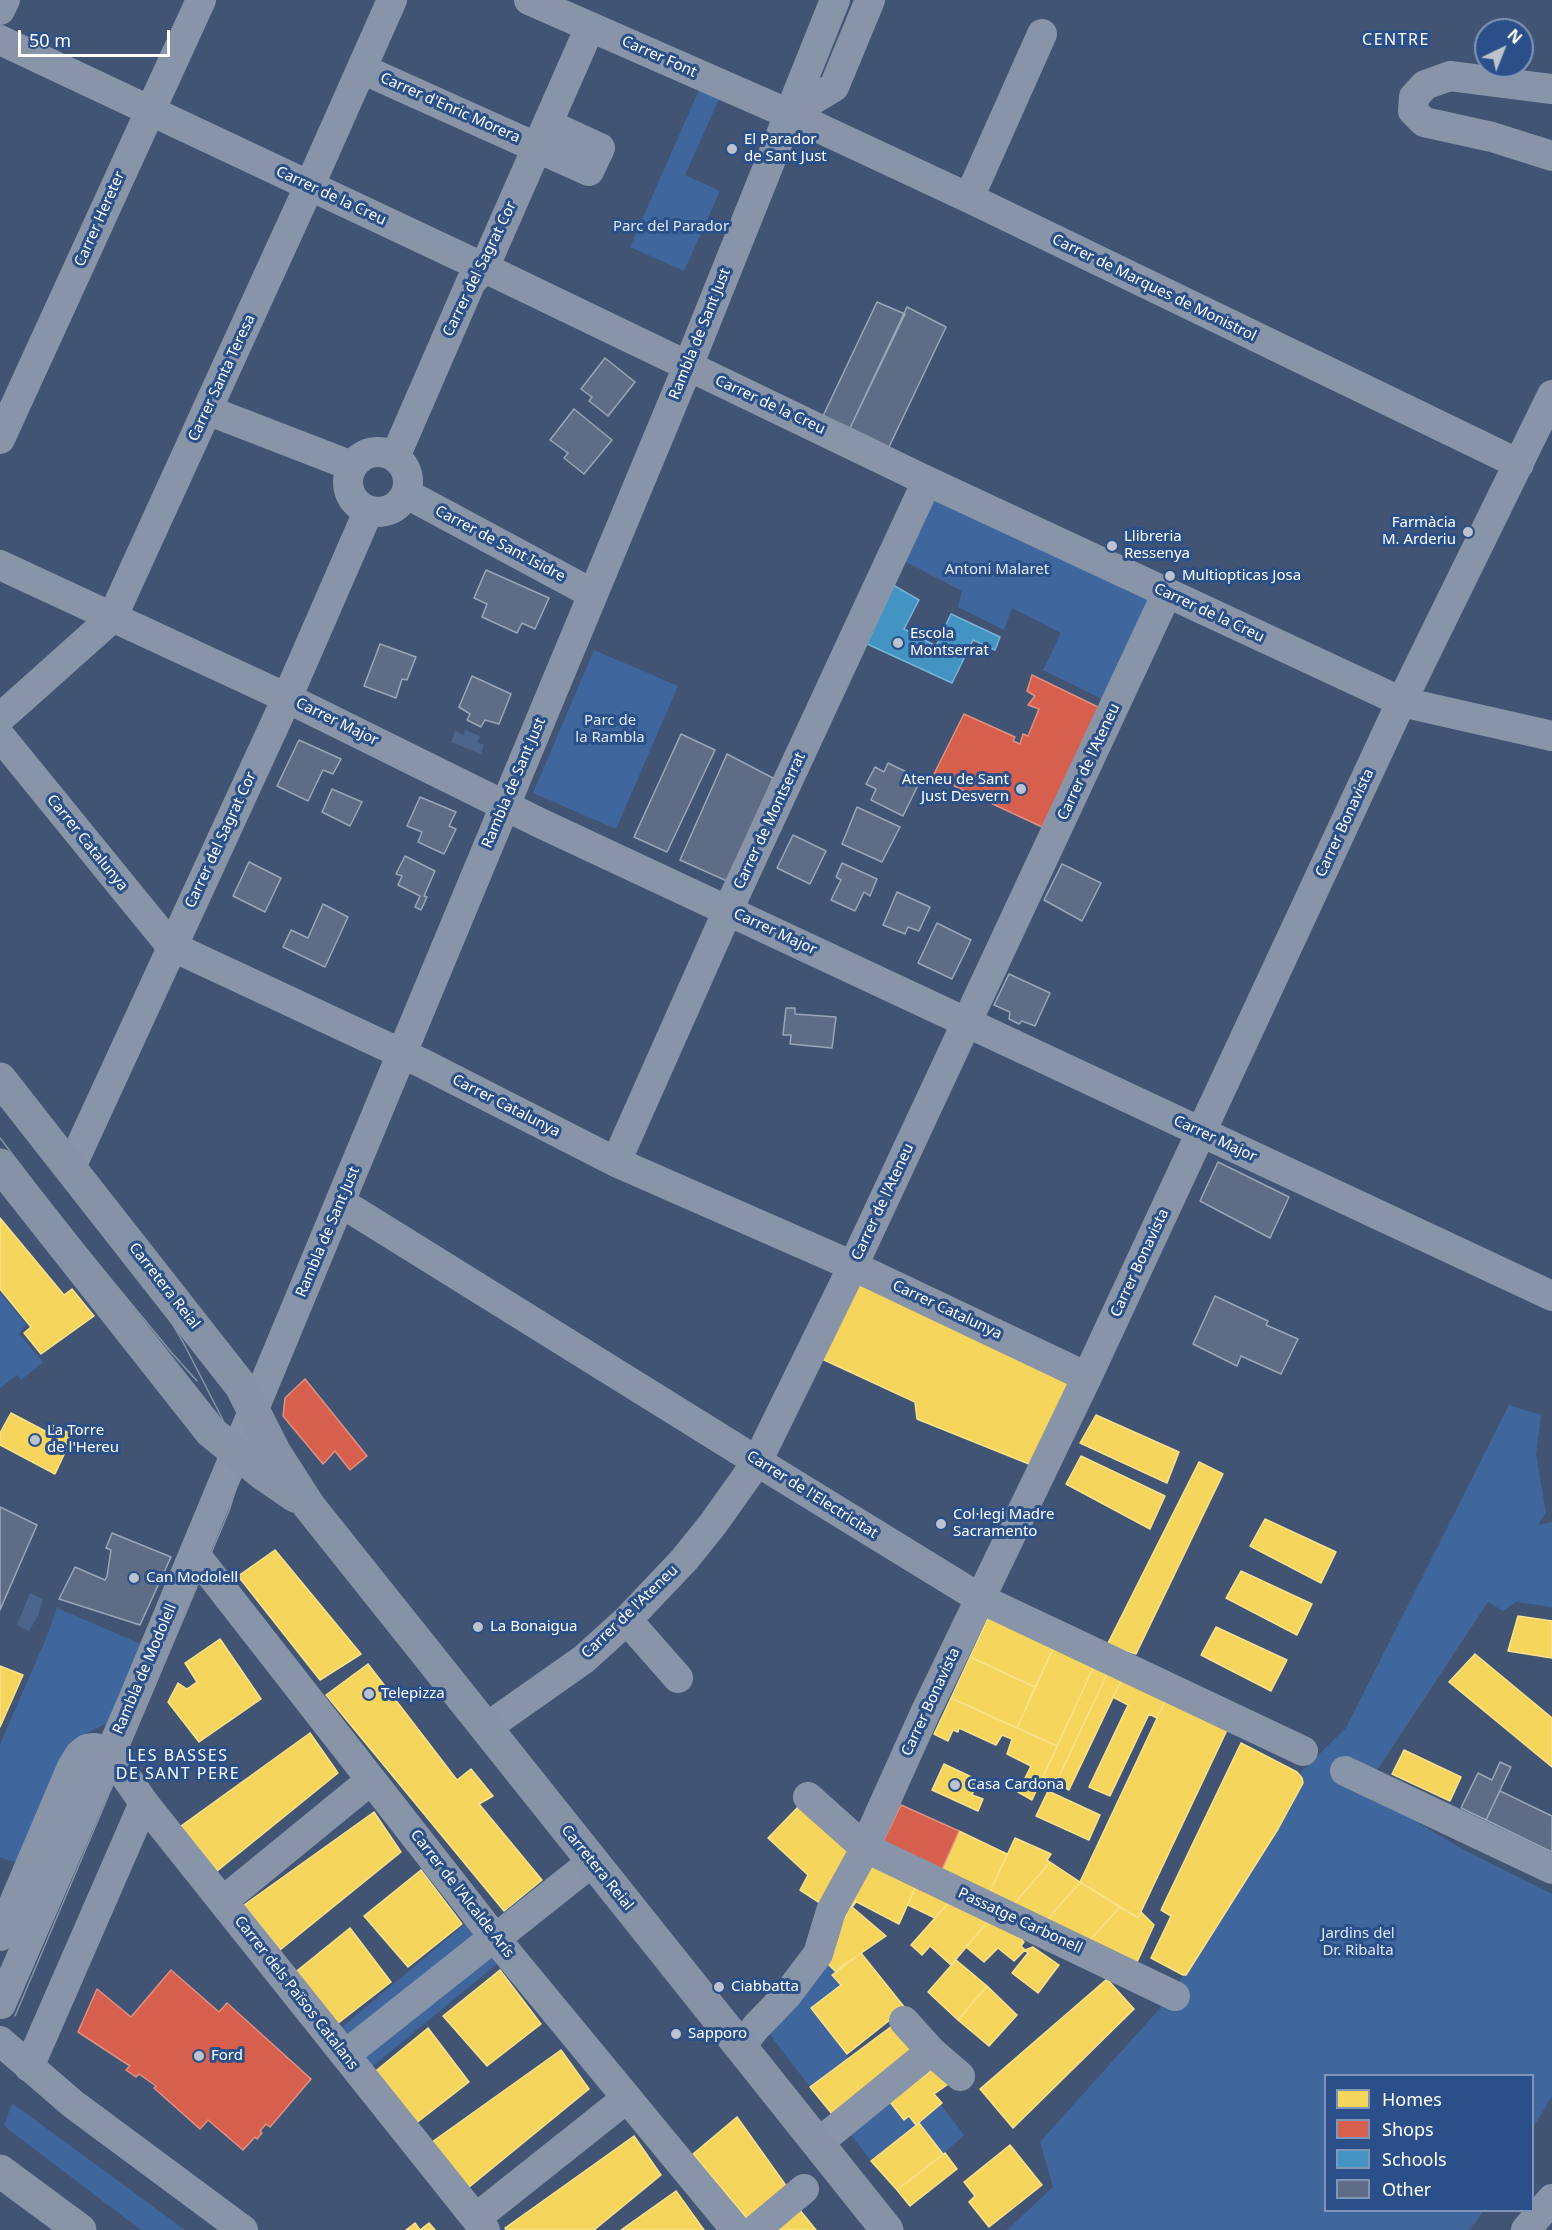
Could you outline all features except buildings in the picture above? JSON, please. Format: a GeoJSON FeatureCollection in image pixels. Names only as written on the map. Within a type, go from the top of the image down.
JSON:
{"type":"FeatureCollection","features":[{"type":"Feature","properties":{"kind":"highway"},"geometry":{"type":"LineString","coordinates":[[0,2171],[80,2230]]}},
{"type":"Feature","properties":{"kind":"main road","name":"Carretera Reial"},"geometry":{"type":"LineString","coordinates":[[0,1078],[241,1386],[275,1453],[309,1506],[887,2230]]}},
{"type":"Feature","properties":{"kind":"main road","name":"Carretera Reial"},"geometry":{"type":"LineString","coordinates":[[0,1165],[211,1432],[263,1474],[309,1506]]}},
{"type":"Feature","properties":{"kind":"street"},"geometry":{"type":"LineString","coordinates":[[0,10],[5,0]]}},
{"type":"Feature","properties":{"kind":"street","name":"Carrer Hereter"},"geometry":{"type":"LineString","coordinates":[[0,440],[201,0]]}},
{"type":"Feature","properties":{"kind":"street","name":"Carrer Santa Teresa"},"geometry":{"type":"LineString","coordinates":[[0,718],[112,618],[392,0]]}},
{"type":"Feature","properties":{"kind":"street","name":"Carrer Font"},"geometry":{"type":"LineString","coordinates":[[530,0],[789,114]]}},
{"type":"Feature","properties":{"kind":"street"},"geometry":{"type":"LineString","coordinates":[[789,114],[834,87],[869,2],[834,2]]}},
{"type":"Feature","properties":{"kind":"street","name":"Rambla de Sant Just"},"geometry":{"type":"LineString","coordinates":[[235,1451],[688,366],[834,2]]}},
{"type":"Feature","properties":{"kind":"street","name":"Carrer del Sagrat Cor"},"geometry":{"type":"LineString","coordinates":[[395,457],[471,282],[484,268],[590,27]]}},
{"type":"Feature","properties":{"kind":"street"},"geometry":{"type":"LineString","coordinates":[[969,198],[1042,34]]}},
{"type":"Feature","properties":{"kind":"street","name":"Carrer de la Creu"},"geometry":{"type":"LineString","coordinates":[[0,40],[484,268],[927,481],[1402,702],[1552,736]]}},
{"type":"Feature","properties":{"kind":"street","name":"Carrer d'Enric Morera"},"geometry":{"type":"LineString","coordinates":[[362,69],[543,136]]}},
{"type":"Feature","properties":{"kind":"street"},"geometry":{"type":"LineString","coordinates":[[1552,89],[1450,76],[1425,85],[1414,97],[1413,111],[1424,123],[1492,137],[1552,156]]}},
{"type":"Feature","properties":{"kind":"street","name":"Carrer de Marques de Monistrol"},"geometry":{"type":"LineString","coordinates":[[789,114],[969,198],[1519,464]]}},
{"type":"Feature","properties":{"kind":"street","name":"Carrer Bonavista"},"geometry":{"type":"LineString","coordinates":[[740,2047],[787,1995],[818,1954],[831,1911],[864,1847],[926,1711],[1087,1377],[1402,702],[1552,395]]}},
{"type":"Feature","properties":{"kind":"street"},"geometry":{"type":"LineString","coordinates":[[207,410],[352,466]]}},
{"type":"Feature","properties":{"kind":"street"},"geometry":{"type":"LineString","coordinates":[[371,452],[383,452],[395,457],[407,473],[406,494],[400,504],[391,510],[379,513],[368,512],[356,504],[349,493],[347,479],[352,466],[371,452]]}},
{"type":"Feature","properties":{"kind":"street","name":"Carrer de Montserrat"},"geometry":{"type":"LineString","coordinates":[[616,1162],[728,910],[927,481]]}},
{"type":"Feature","properties":{"kind":"street","name":"Carrer de Sant Isidre"},"geometry":{"type":"LineString","coordinates":[[406,494],[593,594]]}},
{"type":"Feature","properties":{"kind":"street","name":"Carrer del Sagrat Cor"},"geometry":{"type":"LineString","coordinates":[[70,1167],[287,698],[368,512]]}},
{"type":"Feature","properties":{"kind":"street","name":"Carrer Major"},"geometry":{"type":"LineString","coordinates":[[0,565],[287,698],[506,804],[540,823],[1552,1296]]}},
{"type":"Feature","properties":{"kind":"street","name":"Carrer de l'Ateneu"},"geometry":{"type":"LineString","coordinates":[[486,1728],[584,1659],[627,1620],[684,1560],[757,1462],[853,1266],[1167,593]]}},
{"type":"Feature","properties":{"kind":"street","name":"Carrer Catalunya"},"geometry":{"type":"LineString","coordinates":[[0,736],[171,946],[402,1054],[616,1162],[853,1266],[1087,1377]]}},
{"type":"Feature","properties":{"kind":"street","name":"Carrer de l'Electricitat"},"geometry":{"type":"LineString","coordinates":[[340,1202],[981,1599],[1303,1751]]}},
{"type":"Feature","properties":{"kind":"street","name":"Rambla de Modolell"},"geometry":{"type":"LineString","coordinates":[[1,2004],[110,1754],[235,1451]]}},
{"type":"Feature","properties":{"kind":"street","name":"Carrer de l'Alcalde Arís"},"geometry":{"type":"LineString","coordinates":[[194,1553],[495,1938],[736,2230]]}},
{"type":"Feature","properties":{"kind":"street"},"geometry":{"type":"LineString","coordinates":[[627,1620],[678,1678]]}},
{"type":"Feature","properties":{"kind":"street","name":"Rambla de Modolell"},"geometry":{"type":"LineString","coordinates":[[0,1936],[72,1767],[80,1754],[87,1749],[95,1748],[110,1754]]}},
{"type":"Feature","properties":{"kind":"street","name":"Carrer dels Països Catalans"},"geometry":{"type":"LineString","coordinates":[[110,1754],[144,1803],[481,2224]]}},
{"type":"Feature","properties":{"kind":"street"},"geometry":{"type":"LineString","coordinates":[[1345,1771],[1552,1869]]}},
{"type":"Feature","properties":{"kind":"street"},"geometry":{"type":"LineString","coordinates":[[223,1901],[371,1780]]}},
{"type":"Feature","properties":{"kind":"street","name":"Passatge Carbonell"},"geometry":{"type":"LineString","coordinates":[[808,1797],[864,1847],[1175,1996]]}},
{"type":"Feature","properties":{"kind":"street"},"geometry":{"type":"LineString","coordinates":[[29,2067],[144,1803]]}},
{"type":"Feature","properties":{"kind":"street"},"geometry":{"type":"LineString","coordinates":[[345,2055],[592,1862]]}},
{"type":"Feature","properties":{"kind":"street"},"geometry":{"type":"LineString","coordinates":[[904,2021],[931,2051],[960,2076]]}},
{"type":"Feature","properties":{"kind":"street"},"geometry":{"type":"LineString","coordinates":[[0,2041],[131,2148],[243,2230]]}},
{"type":"Feature","properties":{"kind":"street"},"geometry":{"type":"LineString","coordinates":[[817,2144],[931,2051]]}},
{"type":"Feature","properties":{"kind":"street"},"geometry":{"type":"LineString","coordinates":[[481,2224],[627,2098]]}},
{"type":"Feature","properties":{"kind":"street"},"geometry":{"type":"LineString","coordinates":[[755,2230],[804,2189]]}},
{"type":"Feature","properties":{"kind":"street"},"geometry":{"type":"LineString","coordinates":[[1526,2230],[1552,2199]]}},
{"type":"Feature","properties":{"kind":"green space","name":"Parc del Parador"},"geometry":{"type":"Polygon","coordinates":[[[699,90],[719,99],[685,175],[720,191],[684,271],[630,247],[699,90]]]}},
{"type":"Feature","properties":{"kind":"green space","name":"Antoni Malaret"},"geometry":{"type":"Polygon","coordinates":[[[931,493],[1150,597],[1102,699],[1043,670],[1061,633],[1012,608],[1004,630],[958,607],[962,591],[904,561],[931,493]]]}},
{"type":"Feature","properties":{"kind":"green space","name":"Parc de la Rambla"},"geometry":{"type":"Polygon","coordinates":[[[594,650],[678,686],[616,829],[533,793],[594,650]]]}},
{"type":"Feature","properties":{"kind":"green space"},"geometry":{"type":"Polygon","coordinates":[[[0,1292],[26,1324],[19,1334],[43,1362],[21,1380],[17,1375],[0,1388],[0,1292]]]}},
{"type":"Feature","properties":{"kind":"green space","name":"Jardins del Dr. Ribalta"},"geometry":{"type":"Polygon","coordinates":[[[1509,1405],[1541,1415],[1536,1455],[1546,1512],[1538,1525],[1552,1522],[1552,1607],[1516,1602],[1503,1611],[1488,1602],[1364,1790],[1462,1849],[1552,1894],[1552,2096],[1534,2126],[1534,2074],[1324,2074],[1324,2212],[1482,2212],[1476,2222],[1469,2230],[1007,2230],[1053,2187],[1040,2142],[1172,1995],[1299,1774],[1346,1728],[1509,1405]]]}},
{"type":"Feature","properties":{"kind":"green space"},"geometry":{"type":"Polygon","coordinates":[[[57,1608],[141,1644],[107,1723],[69,1742],[22,1865],[0,1857],[0,1744],[57,1608]]]}},
{"type":"Feature","properties":{"kind":"green space"},"geometry":{"type":"Polygon","coordinates":[[[465,1924],[497,1964],[368,2070],[335,2033],[465,1924]]]}},
{"type":"Feature","properties":{"kind":"green space"},"geometry":{"type":"Polygon","coordinates":[[[825,1961],[835,1971],[832,1975],[841,1985],[811,2008],[849,2058],[810,2087],[765,2028],[825,1961]]]}},
{"type":"Feature","properties":{"kind":"green space"},"geometry":{"type":"Polygon","coordinates":[[[890,2102],[904,2120],[909,2116],[916,2125],[871,2161],[848,2131],[890,2102]]]}},
{"type":"Feature","properties":{"kind":"green space"},"geometry":{"type":"Polygon","coordinates":[[[12,2103],[185,2230],[141,2230],[4,2126],[12,2103]]]}},
{"type":"Feature","properties":{"kind":"green space"},"geometry":{"type":"Polygon","coordinates":[[[941,2105],[964,2135],[943,2154],[919,2123],[941,2105]]]}},
{"type":"Feature","properties":{"kind":"shaded area"},"geometry":{"type":"Polygon","coordinates":[[[465,730],[480,736],[477,742],[484,745],[481,754],[451,742],[455,731],[464,735],[465,730]]]}},
{"type":"Feature","properties":{"kind":"shaded area"},"geometry":{"type":"Polygon","coordinates":[[[30,1593],[43,1599],[38,1616],[29,1631],[17,1625],[30,1593]]]}},
{"type":"Feature","properties":{"kind":"tram line"},"geometry":{"type":"LineString","coordinates":[[0,1102],[170,1320],[222,1418],[235,1451],[237,1465],[236,1488],[229,1511],[15,2016]]}},
{"type":"Feature","properties":{"kind":"tram line"},"geometry":{"type":"LineString","coordinates":[[0,1138],[64,1222],[197,1381]]}},
{"type":"Feature","properties":{"kind":"place","name":"El Parador de Sant Just"},"geometry":{"type":"Point","coordinates":[732,149]}},
{"type":"Feature","properties":{"kind":"place","name":"Farmàcia M. Arderiu"},"geometry":{"type":"Point","coordinates":[1468,532]}},
{"type":"Feature","properties":{"kind":"place","name":"Llibreria Ressenya"},"geometry":{"type":"Point","coordinates":[1112,546]}},
{"type":"Feature","properties":{"kind":"place","name":"Multiopticas Josa"},"geometry":{"type":"Point","coordinates":[1170,576]}},
{"type":"Feature","properties":{"kind":"place","name":"Escola Montserrat"},"geometry":{"type":"Point","coordinates":[898,643]}},
{"type":"Feature","properties":{"kind":"place","name":"Ateneu de Sant Just Desvern"},"geometry":{"type":"Point","coordinates":[1021,789]}},
{"type":"Feature","properties":{"kind":"place","name":"La Torre de l'Hereu"},"geometry":{"type":"Point","coordinates":[35,1440]}},
{"type":"Feature","properties":{"kind":"place","name":"Col·legi Madre Sacramento"},"geometry":{"type":"Point","coordinates":[941,1524]}},
{"type":"Feature","properties":{"kind":"place","name":"Can Modolell"},"geometry":{"type":"Point","coordinates":[134,1578]}},
{"type":"Feature","properties":{"kind":"place","name":"La Bonaigua"},"geometry":{"type":"Point","coordinates":[478,1627]}},
{"type":"Feature","properties":{"kind":"place","name":"Telepizza"},"geometry":{"type":"Point","coordinates":[369,1694]}},
{"type":"Feature","properties":{"kind":"place","name":"Casa Cardona"},"geometry":{"type":"Point","coordinates":[955,1785]}},
{"type":"Feature","properties":{"kind":"place","name":"Ciabbatta"},"geometry":{"type":"Point","coordinates":[719,1987]}},
{"type":"Feature","properties":{"kind":"place","name":"Sapporo"},"geometry":{"type":"Point","coordinates":[676,2034]}},
{"type":"Feature","properties":{"kind":"place","name":"Ford"},"geometry":{"type":"Point","coordinates":[199,2056]}},
{"type":"Feature","properties":{"kind":"district","name":"CENTRE"},"geometry":{"type":"Point","coordinates":[1396,40]}},
{"type":"Feature","properties":{"kind":"district","name":"LES BASSES DE SANT PERE"},"geometry":{"type":"Point","coordinates":[178,1765]}}]}
